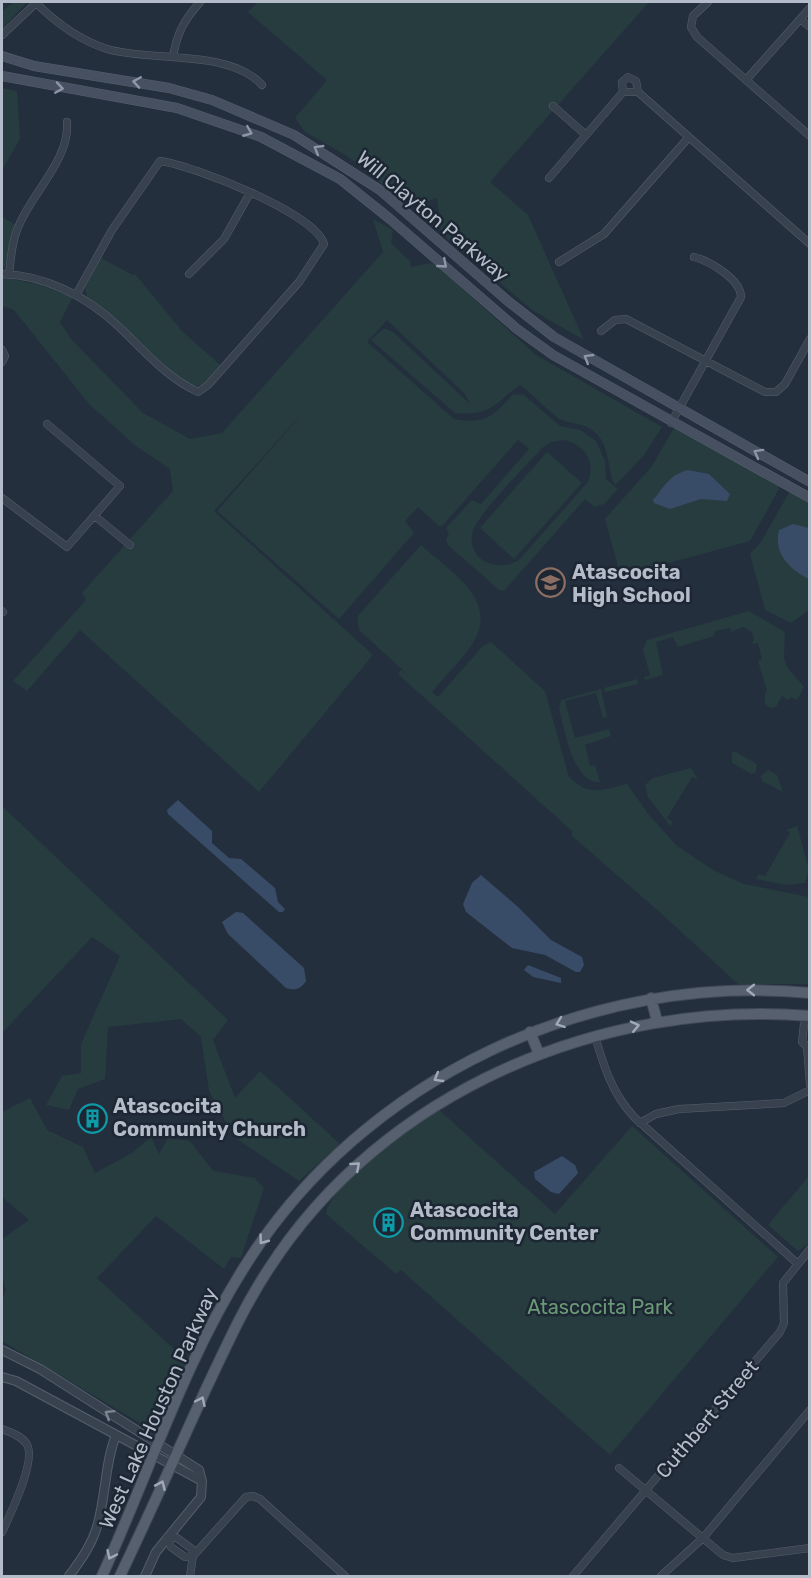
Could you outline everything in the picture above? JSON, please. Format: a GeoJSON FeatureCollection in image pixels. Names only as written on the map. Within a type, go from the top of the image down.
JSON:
{"type":"FeatureCollection","features":[{"type":"Feature","properties":{"kind":"main road","name":"Will Clayton Parkway"},"geometry":{"type":"LineString","coordinates":[[2,56],[43,68],[168,88],[212,100],[294,135],[347,166],[420,223],[546,331],[810,482]]}},
{"type":"Feature","properties":{"kind":"main road","name":"Will Clayton Parkway"},"geometry":{"type":"LineString","coordinates":[[2,76],[42,86],[146,101],[207,117],[261,137],[340,179],[410,235],[534,342],[590,378],[810,498]]}},
{"type":"Feature","properties":{"kind":"main road"},"geometry":{"type":"LineString","coordinates":[[340,179],[347,166]]}},
{"type":"Feature","properties":{"kind":"main road"},"geometry":{"type":"LineString","coordinates":[[785,485],[792,472]]}},
{"type":"Feature","properties":{"kind":"main road","name":"West Lake Houston Parkway"},"geometry":{"type":"LineString","coordinates":[[102,1576],[213,1320],[251,1256],[300,1194],[342,1151],[386,1113],[470,1059],[530,1032],[596,1010],[651,998],[744,989],[810,993]]}},
{"type":"Feature","properties":{"kind":"main road"},"geometry":{"type":"LineString","coordinates":[[651,998],[657,1021]]}},
{"type":"Feature","properties":{"kind":"main road","name":"West Lake Houston Parkway"},"geometry":{"type":"LineString","coordinates":[[120,1576],[240,1317],[278,1255],[348,1173],[424,1113],[482,1079],[538,1054],[595,1036],[657,1021],[744,1013],[809,1015]]}},
{"type":"Feature","properties":{"kind":"main road"},"geometry":{"type":"LineString","coordinates":[[530,1032],[538,1054]]}},
{"type":"Feature","properties":{"kind":"main road"},"geometry":{"type":"LineString","coordinates":[[413,1094],[424,1113]]}},
{"type":"Feature","properties":{"kind":"main road"},"geometry":{"type":"LineString","coordinates":[[300,1194],[316,1208]]}},
{"type":"Feature","properties":{"kind":"street"},"geometry":{"type":"LineString","coordinates":[[2,34],[35,2],[65,28],[92,43],[123,53],[173,57],[244,72],[262,85]]}},
{"type":"Feature","properties":{"kind":"street"},"geometry":{"type":"LineString","coordinates":[[173,57],[176,37],[182,23],[200,2]]}},
{"type":"Feature","properties":{"kind":"street"},"geometry":{"type":"LineString","coordinates":[[708,2],[693,16],[691,27],[697,37],[810,136]]}},
{"type":"Feature","properties":{"kind":"street"},"geometry":{"type":"LineString","coordinates":[[747,80],[810,8]]}},
{"type":"Feature","properties":{"kind":"street"},"geometry":{"type":"LineString","coordinates":[[800,19],[810,27]]}},
{"type":"Feature","properties":{"kind":"street"},"geometry":{"type":"LineString","coordinates":[[549,178],[623,92],[622,82],[628,77],[636,81],[638,92],[810,244]]}},
{"type":"Feature","properties":{"kind":"street"},"geometry":{"type":"LineString","coordinates":[[623,92],[638,92]]}},
{"type":"Feature","properties":{"kind":"street"},"geometry":{"type":"LineString","coordinates":[[553,106],[586,135]]}},
{"type":"Feature","properties":{"kind":"street"},"geometry":{"type":"LineString","coordinates":[[67,122],[65,145],[19,224],[5,274],[44,282],[76,295],[104,314],[159,367],[198,392],[208,385],[299,282],[324,244],[322,237],[303,221],[250,193],[190,169],[160,161],[112,230],[76,295]]}},
{"type":"Feature","properties":{"kind":"street"},"geometry":{"type":"LineString","coordinates":[[559,262],[604,234],[689,137]]}},
{"type":"Feature","properties":{"kind":"street"},"geometry":{"type":"LineString","coordinates":[[189,274],[224,239],[250,193]]}},
{"type":"Feature","properties":{"kind":"street"},"geometry":{"type":"LineString","coordinates":[[410,235],[420,223]]}},
{"type":"Feature","properties":{"kind":"street"},"geometry":{"type":"LineString","coordinates":[[420,245],[431,233]]}},
{"type":"Feature","properties":{"kind":"street"},"geometry":{"type":"LineString","coordinates":[[671,423],[738,302],[741,292],[712,263],[694,257]]}},
{"type":"Feature","properties":{"kind":"street"},"geometry":{"type":"LineString","coordinates":[[601,331],[615,320],[626,319],[765,392],[776,392],[785,384],[810,339]]}},
{"type":"Feature","properties":{"kind":"street"},"geometry":{"type":"LineString","coordinates":[[2,351],[5,356],[2,362]]}},
{"type":"Feature","properties":{"kind":"street"},"geometry":{"type":"LineString","coordinates":[[2,498],[67,547],[96,517],[120,486],[47,424]]}},
{"type":"Feature","properties":{"kind":"street"},"geometry":{"type":"LineString","coordinates":[[96,517],[130,545]]}},
{"type":"Feature","properties":{"kind":"street"},"geometry":{"type":"LineString","coordinates":[[809,1015],[804,1023],[802,1042],[808,1046],[810,1084]]}},
{"type":"Feature","properties":{"kind":"street"},"geometry":{"type":"LineString","coordinates":[[595,1036],[607,1077],[619,1101],[640,1123],[798,1264]]}},
{"type":"Feature","properties":{"kind":"street"},"geometry":{"type":"LineString","coordinates":[[640,1123],[656,1114],[679,1109],[784,1103],[810,1090]]}},
{"type":"Feature","properties":{"kind":"street","name":"Cuthbert Street"},"geometry":{"type":"LineString","coordinates":[[573,1576],[780,1332],[784,1323],[783,1283],[810,1249]]}},
{"type":"Feature","properties":{"kind":"street"},"geometry":{"type":"LineString","coordinates":[[2,1350],[40,1369],[199,1470],[202,1481],[201,1497],[167,1537],[151,1561],[145,1576]]}},
{"type":"Feature","properties":{"kind":"street"},"geometry":{"type":"LineString","coordinates":[[2,1377],[116,1434],[202,1481]]}},
{"type":"Feature","properties":{"kind":"street"},"geometry":{"type":"LineString","coordinates":[[661,1576],[703,1538],[810,1410]]}},
{"type":"Feature","properties":{"kind":"street"},"geometry":{"type":"LineString","coordinates":[[2,1429],[17,1435],[28,1444],[31,1456],[14,1506],[2,1532]]}},
{"type":"Feature","properties":{"kind":"street"},"geometry":{"type":"LineString","coordinates":[[69,1576],[92,1542],[116,1434]]}},
{"type":"Feature","properties":{"kind":"street"},"geometry":{"type":"LineString","coordinates":[[619,1468],[723,1555],[733,1558],[810,1548]]}},
{"type":"Feature","properties":{"kind":"street"},"geometry":{"type":"LineString","coordinates":[[190,1576],[193,1556],[246,1497],[253,1496],[260,1499],[345,1576]]}},
{"type":"Feature","properties":{"kind":"street"},"geometry":{"type":"LineString","coordinates":[[167,1537],[171,1547],[185,1557],[193,1556]]}},
{"type":"Feature","properties":{"kind":"green space"},"geometry":{"type":"Polygon","coordinates":[[[14,2],[27,2],[2,29],[2,11],[14,2]]]}},
{"type":"Feature","properties":{"kind":"green space"},"geometry":{"type":"Polygon","coordinates":[[[257,2],[649,2],[490,182],[528,215],[584,340],[532,310],[441,233],[437,198],[410,207],[347,156],[305,132],[295,118],[327,80],[248,12],[257,2]]]}},
{"type":"Feature","properties":{"kind":"green space"},"geometry":{"type":"Polygon","coordinates":[[[2,88],[17,91],[20,139],[2,170],[2,88]]]}},
{"type":"Feature","properties":{"kind":"green space"},"geometry":{"type":"Polygon","coordinates":[[[2,217],[16,225],[5,266],[2,269],[2,217]]]}},
{"type":"Feature","properties":{"kind":"green space"},"geometry":{"type":"Polygon","coordinates":[[[373,219],[393,230],[391,243],[411,262],[410,267],[431,263],[436,265],[536,355],[662,427],[644,455],[616,485],[603,444],[596,433],[584,426],[559,419],[520,385],[486,410],[455,413],[371,340],[384,328],[393,332],[470,404],[465,394],[387,320],[367,342],[454,419],[474,420],[488,417],[513,394],[524,395],[560,426],[580,430],[596,441],[605,461],[606,479],[618,489],[604,504],[594,507],[585,499],[504,591],[499,590],[448,545],[446,539],[449,534],[446,528],[472,500],[481,504],[529,449],[518,440],[443,525],[439,526],[418,507],[405,521],[414,533],[339,619],[217,511],[310,405],[214,511],[373,655],[259,792],[80,630],[27,691],[13,681],[86,600],[82,593],[173,491],[170,469],[136,446],[89,404],[14,310],[2,306],[2,277],[41,285],[73,297],[60,322],[71,339],[143,413],[190,439],[222,433],[383,252],[373,219]],[[564,440],[551,442],[542,448],[492,503],[472,534],[472,544],[480,558],[494,565],[511,564],[519,560],[588,482],[591,467],[587,455],[571,442],[564,440]]]}},
{"type":"Feature","properties":{"kind":"green space"},"geometry":{"type":"Polygon","coordinates":[[[101,258],[135,274],[183,332],[220,365],[206,381],[195,386],[177,377],[117,319],[87,297],[85,288],[101,258]]]}},
{"type":"Feature","properties":{"kind":"green space"},"geometry":{"type":"Polygon","coordinates":[[[674,428],[778,485],[779,489],[750,541],[624,575],[620,574],[605,519],[652,466],[674,428]]]}},
{"type":"Feature","properties":{"kind":"green space"},"geometry":{"type":"Polygon","coordinates":[[[547,452],[582,483],[514,559],[480,528],[547,452]]]}},
{"type":"Feature","properties":{"kind":"green space"},"geometry":{"type":"Polygon","coordinates":[[[790,491],[809,502],[809,610],[791,623],[765,610],[750,554],[761,542],[790,491]]]}},
{"type":"Feature","properties":{"kind":"green space"},"geometry":{"type":"Polygon","coordinates":[[[421,545],[461,580],[471,592],[478,605],[481,619],[477,635],[466,653],[432,692],[438,697],[483,646],[491,642],[545,691],[569,777],[576,783],[590,790],[627,784],[649,815],[676,845],[713,870],[744,884],[809,897],[808,984],[738,984],[572,836],[572,831],[398,674],[401,670],[407,674],[359,630],[357,617],[421,545]]]}},
{"type":"Feature","properties":{"kind":"green space"},"geometry":{"type":"Polygon","coordinates":[[[749,611],[785,632],[784,658],[787,667],[804,687],[797,700],[791,697],[788,700],[782,696],[776,707],[771,708],[765,704],[767,691],[758,661],[762,659],[758,643],[752,644],[754,640],[752,632],[743,627],[731,632],[730,628],[715,631],[714,636],[678,647],[673,637],[656,642],[663,675],[645,680],[644,677],[650,675],[643,650],[647,640],[749,611]]]}},
{"type":"Feature","properties":{"kind":"green space"},"geometry":{"type":"Polygon","coordinates":[[[637,679],[638,684],[605,692],[604,688],[637,679]]]}},
{"type":"Feature","properties":{"kind":"green space"},"geometry":{"type":"Polygon","coordinates":[[[601,689],[607,717],[603,718],[596,693],[565,701],[575,738],[609,729],[611,736],[585,745],[590,766],[595,765],[600,782],[591,780],[577,765],[567,742],[559,709],[561,700],[601,689]]]}},
{"type":"Feature","properties":{"kind":"green space"},"geometry":{"type":"Polygon","coordinates":[[[732,752],[757,764],[756,772],[752,774],[732,763],[732,752]]]}},
{"type":"Feature","properties":{"kind":"green space"},"geometry":{"type":"Polygon","coordinates":[[[691,768],[698,779],[692,777],[667,818],[673,822],[670,826],[648,797],[645,785],[653,778],[691,768]]]}},
{"type":"Feature","properties":{"kind":"green space"},"geometry":{"type":"Polygon","coordinates":[[[768,770],[777,775],[783,792],[762,781],[761,776],[768,770]]]}},
{"type":"Feature","properties":{"kind":"green space"},"geometry":{"type":"Polygon","coordinates":[[[2,806],[228,1020],[213,1040],[235,1098],[260,1071],[340,1144],[299,1181],[234,1137],[209,1091],[201,1037],[181,1019],[108,1027],[105,1079],[78,1089],[69,1110],[46,1105],[62,1076],[81,1073],[81,1044],[120,956],[92,937],[2,1033],[2,806]]]}},
{"type":"Feature","properties":{"kind":"green space"},"geometry":{"type":"Polygon","coordinates":[[[797,826],[809,869],[805,883],[786,885],[756,879],[759,874],[765,876],[790,833],[786,830],[797,826]]]}},
{"type":"Feature","properties":{"kind":"green space"},"geometry":{"type":"Polygon","coordinates":[[[30,1098],[47,1130],[83,1147],[95,1173],[132,1153],[151,1137],[159,1154],[168,1138],[190,1141],[213,1171],[255,1178],[264,1188],[241,1258],[231,1257],[224,1269],[156,1216],[97,1278],[187,1361],[160,1430],[150,1429],[2,1341],[2,1300],[6,1290],[2,1275],[2,1239],[29,1220],[2,1197],[2,1112],[30,1098]]]}},
{"type":"Feature","properties":{"kind":"green space","name":"Atascocita Park"},"geometry":{"type":"Polygon","coordinates":[[[439,1110],[555,1214],[632,1126],[778,1257],[610,1455],[401,1270],[396,1274],[326,1214],[341,1188],[356,1173],[439,1110]]]}},
{"type":"Feature","properties":{"kind":"green space"},"geometry":{"type":"Polygon","coordinates":[[[809,1176],[809,1243],[798,1251],[768,1225],[809,1176]]]}},
{"type":"Feature","properties":{"kind":"water"},"geometry":{"type":"Polygon","coordinates":[[[688,470],[709,474],[730,494],[727,501],[701,499],[670,509],[654,503],[653,500],[668,482],[676,475],[688,470]]]}},
{"type":"Feature","properties":{"kind":"water"},"geometry":{"type":"Polygon","coordinates":[[[793,524],[809,528],[809,579],[790,566],[778,546],[779,530],[793,524]]]}},
{"type":"Feature","properties":{"kind":"water"},"geometry":{"type":"Polygon","coordinates":[[[178,800],[212,831],[212,843],[229,858],[241,859],[275,888],[278,902],[285,909],[283,912],[279,912],[168,814],[167,810],[178,800]]]}},
{"type":"Feature","properties":{"kind":"water"},"geometry":{"type":"Polygon","coordinates":[[[481,875],[551,940],[582,957],[584,965],[580,972],[545,955],[512,948],[466,912],[463,904],[472,883],[481,875]]]}},
{"type":"Feature","properties":{"kind":"water"},"geometry":{"type":"Polygon","coordinates":[[[236,912],[243,913],[304,968],[306,981],[300,988],[286,988],[228,934],[222,922],[236,912]]]}},
{"type":"Feature","properties":{"kind":"water"},"geometry":{"type":"Polygon","coordinates":[[[528,965],[561,978],[561,983],[533,977],[524,970],[528,965]]]}},
{"type":"Feature","properties":{"kind":"water"},"geometry":{"type":"Polygon","coordinates":[[[562,1156],[575,1165],[578,1173],[559,1194],[551,1192],[535,1179],[534,1172],[562,1156]]]}},
{"type":"Feature","properties":{"kind":"place","name":"Atascocita High School"},"geometry":{"type":"Point","coordinates":[551,583]}},
{"type":"Feature","properties":{"kind":"place","name":"Atascocita Community Church"},"geometry":{"type":"Point","coordinates":[92,1118]}},
{"type":"Feature","properties":{"kind":"place","name":"Atascocita Community Center"},"geometry":{"type":"Point","coordinates":[389,1222]}}]}
